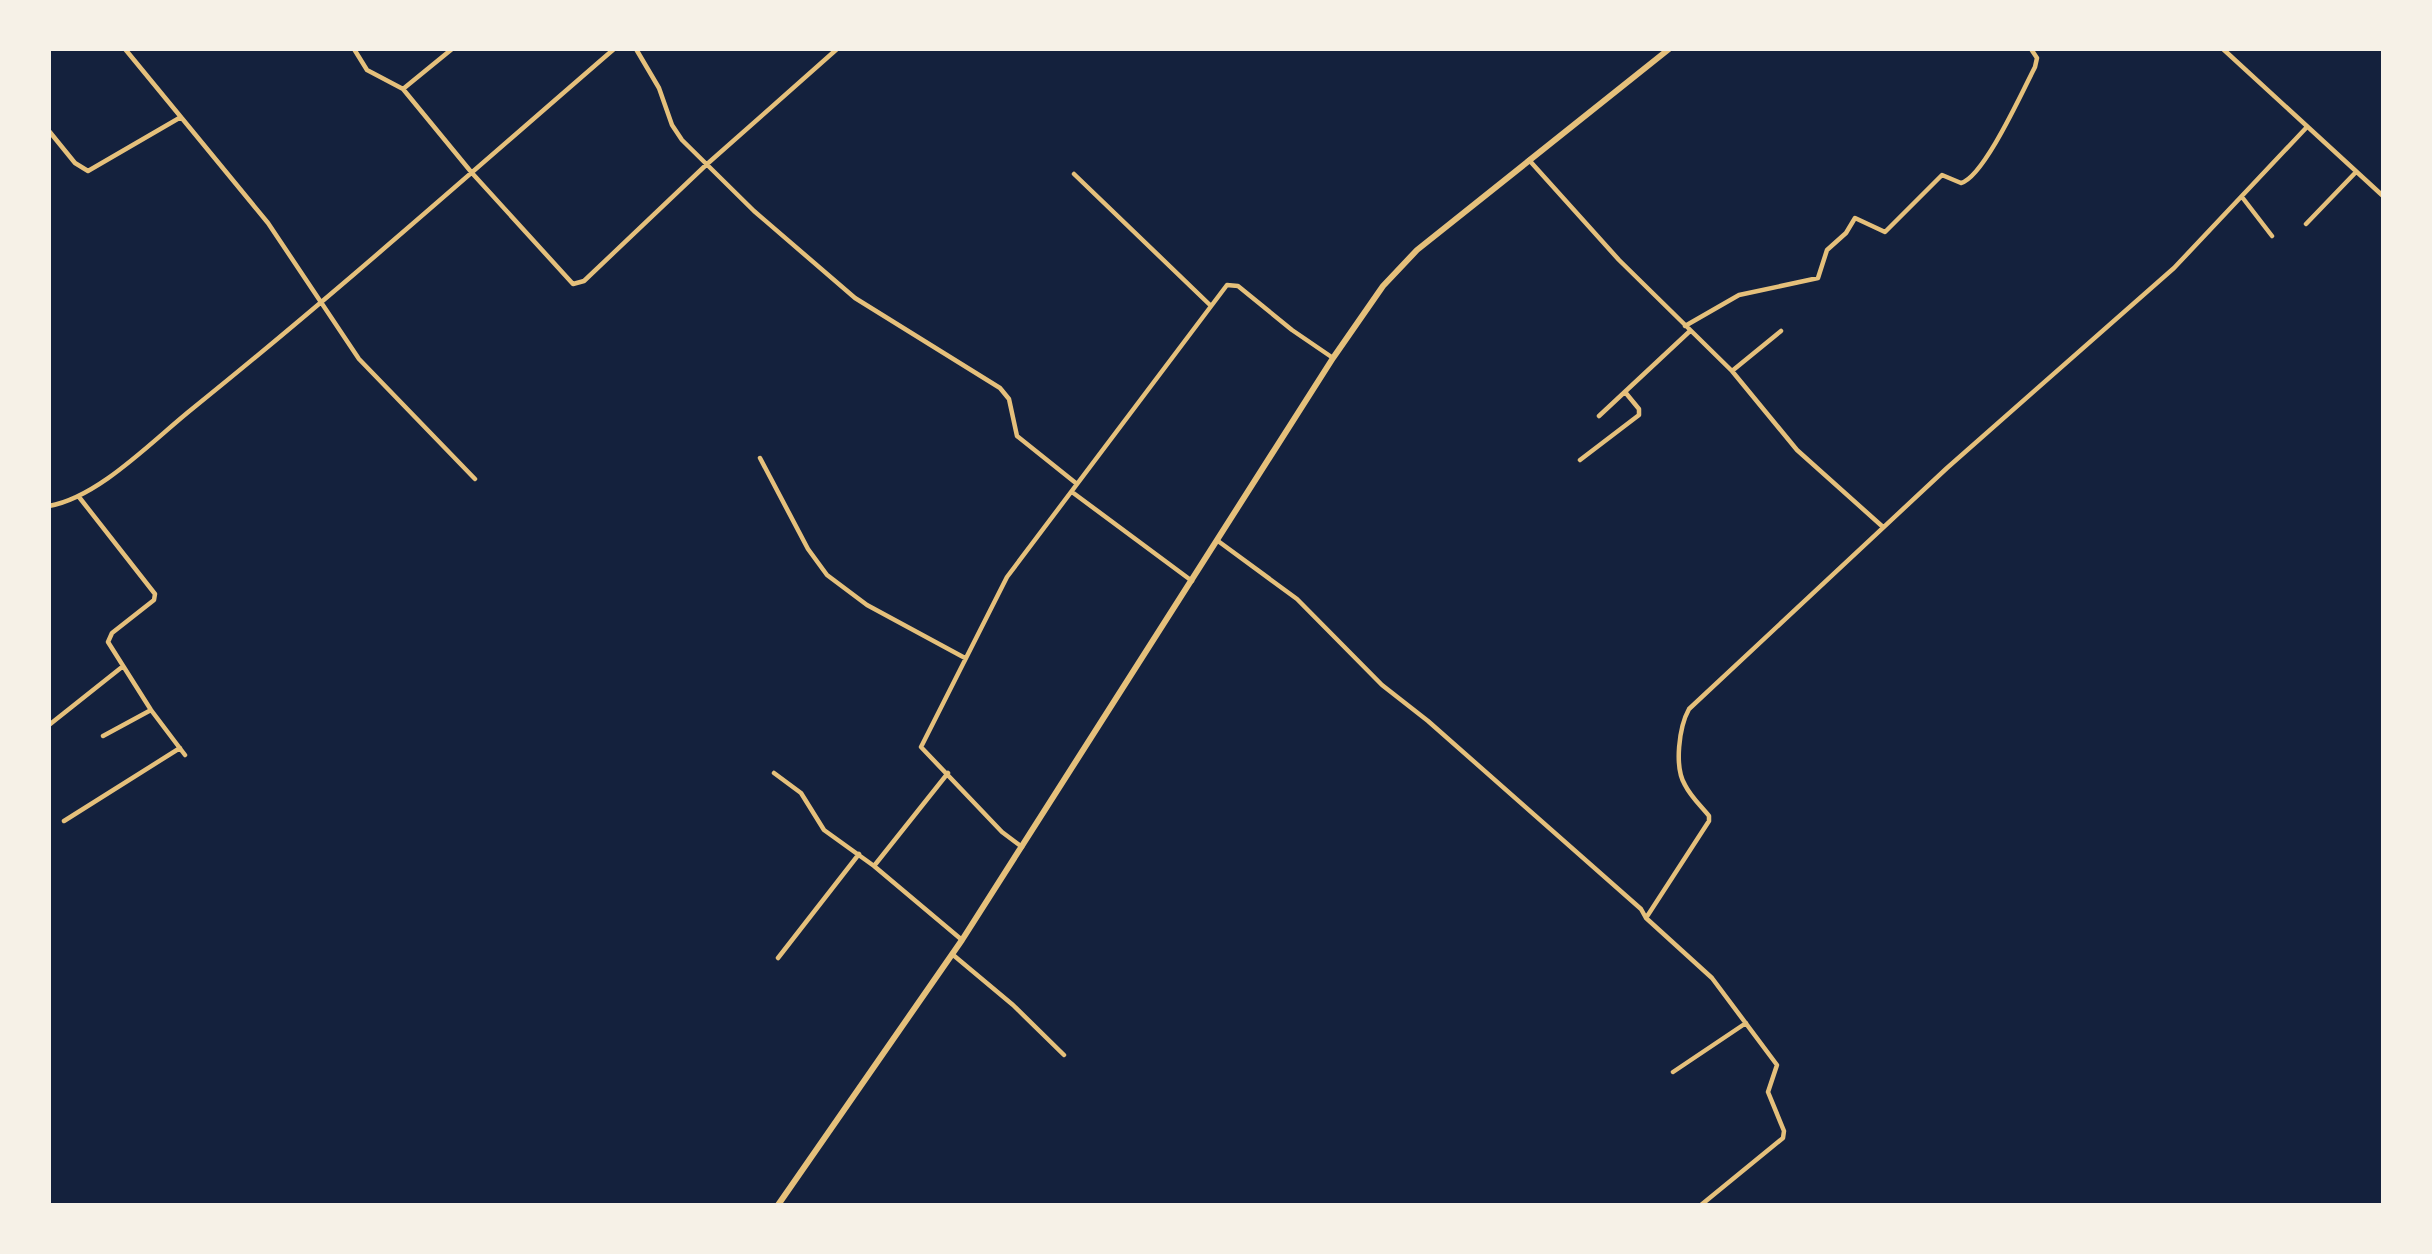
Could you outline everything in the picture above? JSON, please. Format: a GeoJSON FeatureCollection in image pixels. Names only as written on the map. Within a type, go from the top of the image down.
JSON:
{"type":"FeatureCollection","features":[{"type":"Feature","properties":{"kind":"main road"},"geometry":{"type":"LineString","coordinates":[[778,1205],[953,954],[1368,305],[1397,270],[1528,159],[1669,49]]}},
{"type":"Feature","properties":{"kind":"street"},"geometry":{"type":"LineString","coordinates":[[125,49],[268,223],[359,359],[475,479]]}},
{"type":"Feature","properties":{"kind":"street"},"geometry":{"type":"LineString","coordinates":[[354,49],[367,70],[402,89],[568,281],[579,284],[706,165],[837,49]]}},
{"type":"Feature","properties":{"kind":"street"},"geometry":{"type":"LineString","coordinates":[[402,89],[452,49]]}},
{"type":"Feature","properties":{"kind":"street"},"geometry":{"type":"LineString","coordinates":[[49,506],[79,497],[114,471],[322,302],[614,49]]}},
{"type":"Feature","properties":{"kind":"street"},"geometry":{"type":"LineString","coordinates":[[636,49],[659,88],[672,125],[706,165],[759,216],[855,298],[999,388],[1009,400],[1017,436],[1077,484]]}},
{"type":"Feature","properties":{"kind":"street"},"geometry":{"type":"LineString","coordinates":[[1599,416],[1688,328],[1739,295],[1818,278],[1827,250],[1848,231],[1855,218],[1885,232],[1942,175],[1961,183],[1969,180],[1993,147],[2035,67],[2037,58],[2031,49]]}},
{"type":"Feature","properties":{"kind":"street"},"geometry":{"type":"LineString","coordinates":[[2223,49],[2383,196]]}},
{"type":"Feature","properties":{"kind":"street"},"geometry":{"type":"LineString","coordinates":[[49,131],[75,163],[88,171],[181,117]]}},
{"type":"Feature","properties":{"kind":"street"},"geometry":{"type":"LineString","coordinates":[[1646,918],[1670,885],[1683,858],[1709,821],[1709,816],[1683,783],[1680,773],[1681,730],[1689,709],[1883,527],[2174,268],[2306,128]]}},
{"type":"Feature","properties":{"kind":"street"},"geometry":{"type":"LineString","coordinates":[[1528,159],[1619,260],[1732,371],[1797,450],[1883,527]]}},
{"type":"Feature","properties":{"kind":"street"},"geometry":{"type":"LineString","coordinates":[[2306,224],[2356,172]]}},
{"type":"Feature","properties":{"kind":"street"},"geometry":{"type":"LineString","coordinates":[[1074,174],[1210,305]]}},
{"type":"Feature","properties":{"kind":"street"},"geometry":{"type":"LineString","coordinates":[[2242,197],[2272,236]]}},
{"type":"Feature","properties":{"kind":"street"},"geometry":{"type":"LineString","coordinates":[[1022,846],[1002,832],[921,747],[1007,577],[1227,285],[1238,286],[1292,330],[1333,358]]}},
{"type":"Feature","properties":{"kind":"street"},"geometry":{"type":"LineString","coordinates":[[1732,371],[1781,331]]}},
{"type":"Feature","properties":{"kind":"street"},"geometry":{"type":"LineString","coordinates":[[1580,460],[1639,415],[1639,409],[1625,392]]}},
{"type":"Feature","properties":{"kind":"street"},"geometry":{"type":"LineString","coordinates":[[760,458],[808,549],[827,575],[867,605],[965,658]]}},
{"type":"Feature","properties":{"kind":"street"},"geometry":{"type":"LineString","coordinates":[[1072,492],[1192,581]]}},
{"type":"Feature","properties":{"kind":"street"},"geometry":{"type":"LineString","coordinates":[[79,497],[155,594],[154,600],[109,638],[109,647],[150,710],[185,755]]}},
{"type":"Feature","properties":{"kind":"street"},"geometry":{"type":"LineString","coordinates":[[1218,541],[1297,599],[1382,685],[1464,752],[1641,908],[1646,918],[1712,978],[1775,1060],[1777,1065],[1768,1092],[1784,1130],[1783,1138],[1702,1205]]}},
{"type":"Feature","properties":{"kind":"street"},"geometry":{"type":"LineString","coordinates":[[49,725],[122,667]]}},
{"type":"Feature","properties":{"kind":"street"},"geometry":{"type":"LineString","coordinates":[[103,736],[150,710]]}},
{"type":"Feature","properties":{"kind":"street"},"geometry":{"type":"LineString","coordinates":[[64,821],[180,748]]}},
{"type":"Feature","properties":{"kind":"street"},"geometry":{"type":"LineString","coordinates":[[774,773],[802,793],[824,830],[859,854],[962,940]]}},
{"type":"Feature","properties":{"kind":"street"},"geometry":{"type":"LineString","coordinates":[[874,866],[948,773]]}},
{"type":"Feature","properties":{"kind":"street"},"geometry":{"type":"LineString","coordinates":[[778,958],[859,854]]}},
{"type":"Feature","properties":{"kind":"street"},"geometry":{"type":"LineString","coordinates":[[953,954],[1013,1005],[1064,1055]]}},
{"type":"Feature","properties":{"kind":"street"},"geometry":{"type":"LineString","coordinates":[[1673,1072],[1746,1023]]}}]}
